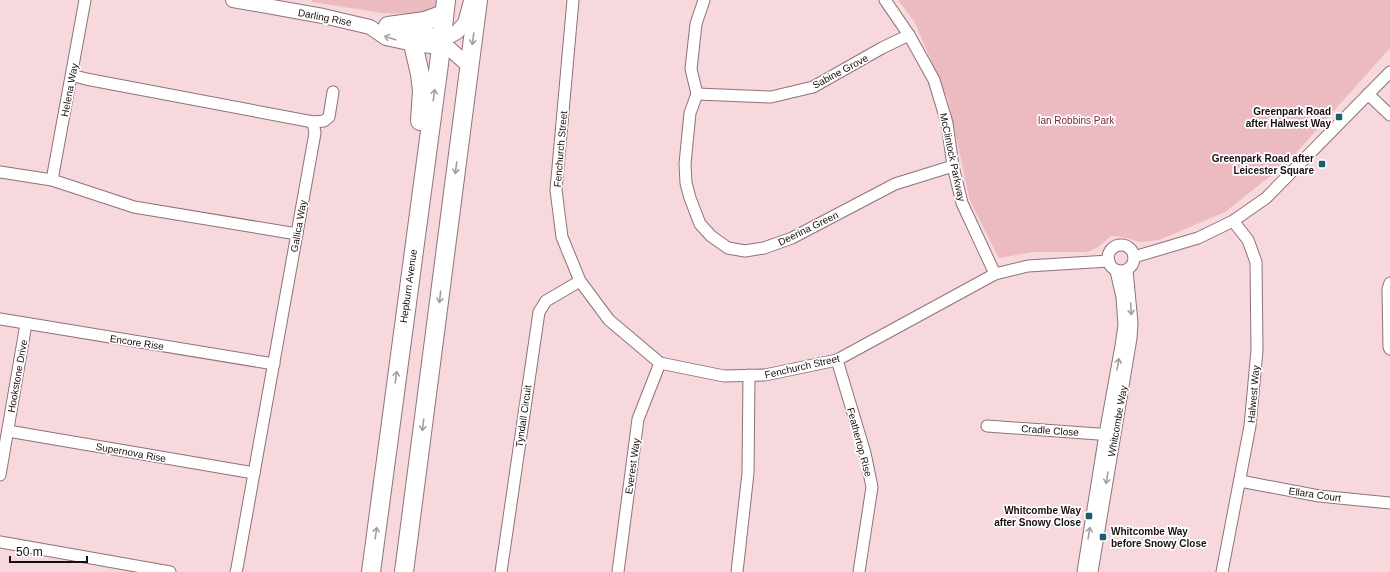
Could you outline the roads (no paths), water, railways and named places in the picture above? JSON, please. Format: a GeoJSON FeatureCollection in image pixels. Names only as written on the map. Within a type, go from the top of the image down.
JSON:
{"type":"FeatureCollection","features":[{"type":"Feature","properties":{"kind":"main road"},"geometry":{"type":"LineString","coordinates":[[407,568],[478,0]]}},
{"type":"Feature","properties":{"kind":"main road","name":"Hepburn Avenue"},"geometry":{"type":"LineString","coordinates":[[371,572],[416,227],[442,42],[445,7]]}},
{"type":"Feature","properties":{"kind":"main road"},"geometry":{"type":"LineString","coordinates":[[388,26],[425,20],[445,7]]}},
{"type":"Feature","properties":{"kind":"main road"},"geometry":{"type":"LineString","coordinates":[[413,44],[420,74],[422,91],[413,204],[416,227]]}},
{"type":"Feature","properties":{"kind":"street","name":"Helena Way"},"geometry":{"type":"LineString","coordinates":[[52,180],[85,0]]}},
{"type":"Feature","properties":{"kind":"street","name":"Darling Rise"},"geometry":{"type":"LineString","coordinates":[[233,0],[248,1],[370,27],[388,26],[432,35],[469,66]]}},
{"type":"Feature","properties":{"kind":"street","name":"Darling Rise"},"geometry":{"type":"LineString","coordinates":[[370,27],[386,38],[431,46],[442,42],[457,32],[465,23],[471,0]]}},
{"type":"Feature","properties":{"kind":"street","name":"Fenchurch Street"},"geometry":{"type":"LineString","coordinates":[[573,0],[556,190],[562,237],[580,281],[609,320],[660,363],[724,376],[765,375],[837,360],[995,274],[1028,266],[1109,261]]}},
{"type":"Feature","properties":{"kind":"street"},"geometry":{"type":"LineString","coordinates":[[697,94],[691,69],[696,24],[704,0]]}},
{"type":"Feature","properties":{"kind":"street","name":"McClintock Parkway"},"geometry":{"type":"LineString","coordinates":[[885,0],[909,35],[934,80],[947,123],[953,166],[962,203],[995,274]]}},
{"type":"Feature","properties":{"kind":"street","name":"Sabine Grove"},"geometry":{"type":"LineString","coordinates":[[697,94],[771,97],[813,87],[882,48],[909,35]]}},
{"type":"Feature","properties":{"kind":"street"},"geometry":{"type":"LineString","coordinates":[[1134,257],[1198,238],[1233,220],[1266,198],[1390,72]]}},
{"type":"Feature","properties":{"kind":"street"},"geometry":{"type":"LineString","coordinates":[[72,75],[313,122],[324,121],[329,117],[334,92]]}},
{"type":"Feature","properties":{"kind":"street","name":"Deerina Green"},"geometry":{"type":"LineString","coordinates":[[697,94],[690,113],[685,164],[686,183],[700,224],[711,236],[728,248],[745,251],[771,246],[792,238],[895,184],[953,166]]}},
{"type":"Feature","properties":{"kind":"street"},"geometry":{"type":"LineString","coordinates":[[1368,94],[1390,115]]}},
{"type":"Feature","properties":{"kind":"street","name":"Gallica Way"},"geometry":{"type":"LineString","coordinates":[[236,572],[238,568],[315,133],[313,122]]}},
{"type":"Feature","properties":{"kind":"street"},"geometry":{"type":"LineString","coordinates":[[0,172],[52,180],[134,207],[297,234]]}},
{"type":"Feature","properties":{"kind":"street","name":"Halwest Way"},"geometry":{"type":"LineString","coordinates":[[1222,572],[1222,565],[1250,426],[1257,350],[1256,262],[1248,240],[1233,220]]}},
{"type":"Feature","properties":{"kind":"street"},"geometry":{"type":"LineString","coordinates":[[1109,261],[1108,257],[1112,249],[1119,246],[1131,249],[1134,257],[1132,266],[1122,272],[1116,271]]}},
{"type":"Feature","properties":{"kind":"street","name":"Whitcombe Way"},"geometry":{"type":"LineString","coordinates":[[1092,572],[1124,325],[1122,296],[1116,271],[1109,261]]}},
{"type":"Feature","properties":{"kind":"street","name":"Whitcombe Way"},"geometry":{"type":"LineString","coordinates":[[1083,572],[1131,338],[1132,323],[1127,270]]}},
{"type":"Feature","properties":{"kind":"street","name":"Tyndall Circuit"},"geometry":{"type":"LineString","coordinates":[[501,572],[539,312],[546,302],[580,281]]}},
{"type":"Feature","properties":{"kind":"street"},"geometry":{"type":"LineString","coordinates":[[1390,283],[1388,289],[1390,349]]}},
{"type":"Feature","properties":{"kind":"street","name":"Encore Rise"},"geometry":{"type":"LineString","coordinates":[[0,318],[26,324],[274,364]]}},
{"type":"Feature","properties":{"kind":"street","name":"Hookstone Drive"},"geometry":{"type":"LineString","coordinates":[[0,475],[26,324]]}},
{"type":"Feature","properties":{"kind":"street","name":"Feathertop Rise"},"geometry":{"type":"LineString","coordinates":[[837,360],[865,453],[872,487],[859,572]]}},
{"type":"Feature","properties":{"kind":"street","name":"Everest Way"},"geometry":{"type":"LineString","coordinates":[[618,572],[638,419],[660,363]]}},
{"type":"Feature","properties":{"kind":"street"},"geometry":{"type":"LineString","coordinates":[[737,572],[748,473],[749,375]]}},
{"type":"Feature","properties":{"kind":"street","name":"Cradle Close"},"geometry":{"type":"LineString","coordinates":[[987,426],[1110,435]]}},
{"type":"Feature","properties":{"kind":"street","name":"Supernova Rise"},"geometry":{"type":"LineString","coordinates":[[8,431],[254,473]]}},
{"type":"Feature","properties":{"kind":"street","name":"Ellara Court"},"geometry":{"type":"LineString","coordinates":[[1240,481],[1319,496],[1390,503]]}},
{"type":"Feature","properties":{"kind":"street"},"geometry":{"type":"LineString","coordinates":[[0,542],[170,572]]}},
{"type":"Feature","properties":{"kind":"place","name":"Greenpark Road after Halwest Way"},"geometry":{"type":"Point","coordinates":[1339,117]}},
{"type":"Feature","properties":{"kind":"place","name":"Greenpark Road after Leicester Square"},"geometry":{"type":"Point","coordinates":[1322,164]}},
{"type":"Feature","properties":{"kind":"place","name":"Whitcombe Way after Snowy Close"},"geometry":{"type":"Point","coordinates":[1089,516]}},
{"type":"Feature","properties":{"kind":"place","name":"Whitcombe Way before Snowy Close"},"geometry":{"type":"Point","coordinates":[1103,537]}},
{"type":"Feature","properties":{"kind":"park label","name":"Ian Robbins Park"},"geometry":{"type":"Point","coordinates":[1076,120]}}]}
